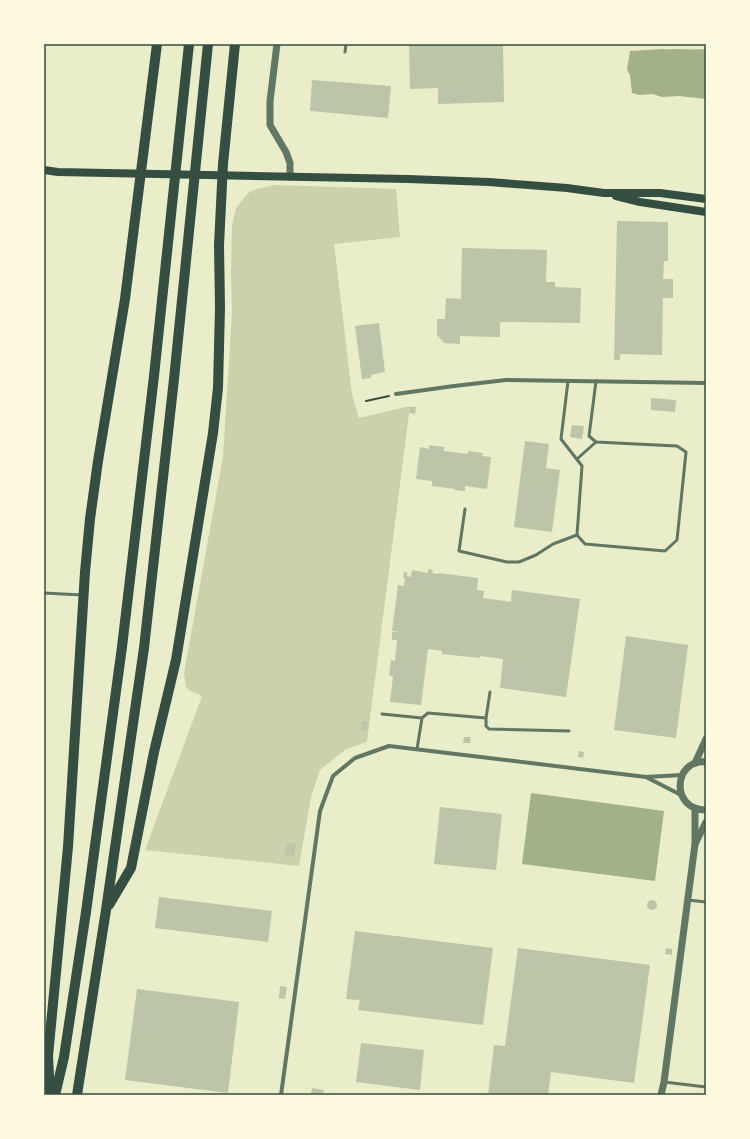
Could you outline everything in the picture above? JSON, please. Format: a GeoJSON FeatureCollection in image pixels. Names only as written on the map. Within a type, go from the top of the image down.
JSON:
{"type":"FeatureCollection","features":[{"type":"Feature","properties":{"kind":"highway"},"geometry":{"type":"LineString","coordinates":[[50,1095],[48,1056],[68,847],[83,595],[90,519],[98,461],[125,299],[157,44]]}},
{"type":"Feature","properties":{"kind":"highway"},"geometry":{"type":"LineString","coordinates":[[55,1095],[64,1057],[86,912],[121,655],[154,376],[189,44]]}},
{"type":"Feature","properties":{"kind":"highway"},"geometry":{"type":"LineString","coordinates":[[77,1095],[106,910],[144,648],[174,379],[208,44]]}},
{"type":"Feature","properties":{"kind":"highway"},"geometry":{"type":"LineString","coordinates":[[106,910],[131,868],[154,752],[176,660],[213,433],[218,380],[220,307],[219,245],[223,164],[235,44]]}},
{"type":"Feature","properties":{"kind":"main road"},"geometry":{"type":"LineString","coordinates":[[44,170],[92,173],[489,182],[567,188],[604,193],[640,202],[706,212]]}},
{"type":"Feature","properties":{"kind":"main road"},"geometry":{"type":"LineString","coordinates":[[44,174],[58,172]]}},
{"type":"Feature","properties":{"kind":"main road"},"geometry":{"type":"LineString","coordinates":[[604,193],[660,193],[706,199]]}},
{"type":"Feature","properties":{"kind":"street"},"geometry":{"type":"LineString","coordinates":[[277,44],[270,101],[270,125],[286,152],[290,163],[290,177]]}},
{"type":"Feature","properties":{"kind":"street"},"geometry":{"type":"LineString","coordinates":[[396,394],[506,380],[706,383]]}},
{"type":"Feature","properties":{"kind":"street"},"geometry":{"type":"LineString","coordinates":[[695,763],[706,739]]}},
{"type":"Feature","properties":{"kind":"street"},"geometry":{"type":"LineString","coordinates":[[281,1095],[320,811],[333,776],[355,758],[389,746],[646,777],[682,775]]}},
{"type":"Feature","properties":{"kind":"street"},"geometry":{"type":"LineString","coordinates":[[681,795],[680,788],[682,775],[695,763],[706,762]]}},
{"type":"Feature","properties":{"kind":"street"},"geometry":{"type":"LineString","coordinates":[[646,777],[681,795],[689,805],[706,810]]}},
{"type":"Feature","properties":{"kind":"street"},"geometry":{"type":"LineString","coordinates":[[661,1095],[664,1082],[695,844],[695,808]]}},
{"type":"Feature","properties":{"kind":"street"},"geometry":{"type":"LineString","coordinates":[[695,844],[706,822]]}},
{"type":"Feature","properties":{"kind":"lane"},"geometry":{"type":"LineString","coordinates":[[345,52],[346,44]]}},
{"type":"Feature","properties":{"kind":"lane"},"geometry":{"type":"LineString","coordinates":[[568,381],[561,439],[582,466],[577,535],[585,544],[665,551],[677,540],[686,452],[677,446],[596,442],[589,436],[596,381]]}},
{"type":"Feature","properties":{"kind":"lane"},"geometry":{"type":"LineString","coordinates":[[577,459],[596,442]]}},
{"type":"Feature","properties":{"kind":"lane"},"geometry":{"type":"LineString","coordinates":[[465,509],[459,551],[486,558],[507,562],[519,562],[536,555],[553,544],[577,535]]}},
{"type":"Feature","properties":{"kind":"lane"},"geometry":{"type":"LineString","coordinates":[[44,593],[83,595]]}},
{"type":"Feature","properties":{"kind":"lane"},"geometry":{"type":"LineString","coordinates":[[490,692],[486,718],[486,726],[489,729],[569,731]]}},
{"type":"Feature","properties":{"kind":"lane"},"geometry":{"type":"LineString","coordinates":[[417,750],[422,718],[428,713],[486,718]]}},
{"type":"Feature","properties":{"kind":"lane"},"geometry":{"type":"LineString","coordinates":[[382,714],[422,718]]}},
{"type":"Feature","properties":{"kind":"lane"},"geometry":{"type":"LineString","coordinates":[[688,900],[706,902]]}},
{"type":"Feature","properties":{"kind":"lane"},"geometry":{"type":"LineString","coordinates":[[664,1082],[706,1087]]}},
{"type":"Feature","properties":{"kind":"path"},"geometry":{"type":"LineString","coordinates":[[366,401],[396,394]]}},
{"type":"Feature","properties":{"kind":"shaded area"},"geometry":{"type":"Polygon","coordinates":[[[706,49],[706,99],[679,96],[662,97],[653,94],[639,95],[632,93],[630,75],[627,70],[630,51],[706,49]]]}},
{"type":"Feature","properties":{"kind":"shaded area"},"geometry":{"type":"Polygon","coordinates":[[[274,185],[396,189],[400,237],[334,244],[352,394],[359,418],[410,406],[367,742],[346,749],[320,770],[311,797],[299,866],[145,850],[202,696],[190,691],[186,687],[184,673],[223,457],[232,313],[232,226],[236,208],[248,193],[274,185]]]}},
{"type":"Feature","properties":{"kind":"shaded area"},"geometry":{"type":"Polygon","coordinates":[[[531,793],[664,811],[655,881],[522,864],[531,793]]]}},
{"type":"Feature","properties":{"kind":"building"},"geometry":{"type":"Polygon","coordinates":[[[409,44],[503,44],[504,102],[438,104],[438,88],[410,89],[409,44]]]}},
{"type":"Feature","properties":{"kind":"building"},"geometry":{"type":"Polygon","coordinates":[[[312,80],[391,86],[388,118],[310,111],[312,80]]]}},
{"type":"Feature","properties":{"kind":"building"},"geometry":{"type":"Polygon","coordinates":[[[617,221],[668,222],[668,261],[664,261],[663,279],[673,279],[673,298],[663,298],[662,355],[620,354],[620,360],[614,360],[617,221]]]}},
{"type":"Feature","properties":{"kind":"building"},"geometry":{"type":"Polygon","coordinates":[[[462,248],[547,250],[546,282],[555,282],[555,287],[581,288],[580,323],[500,322],[500,337],[460,336],[460,344],[444,343],[437,335],[437,319],[445,319],[446,298],[461,299],[462,248]]]}},
{"type":"Feature","properties":{"kind":"building"},"geometry":{"type":"Polygon","coordinates":[[[379,323],[385,372],[371,375],[371,378],[362,379],[355,326],[379,323]]]}},
{"type":"Feature","properties":{"kind":"building"},"geometry":{"type":"Polygon","coordinates":[[[651,398],[676,400],[675,412],[651,410],[651,398]]]}},
{"type":"Feature","properties":{"kind":"building"},"geometry":{"type":"Polygon","coordinates":[[[410,407],[416,407],[415,414],[409,413],[410,407]]]}},
{"type":"Feature","properties":{"kind":"building"},"geometry":{"type":"Polygon","coordinates":[[[572,425],[584,426],[582,439],[570,437],[572,425]]]}},
{"type":"Feature","properties":{"kind":"building"},"geometry":{"type":"Polygon","coordinates":[[[525,441],[549,444],[546,468],[560,470],[552,532],[514,527],[525,441]]]}},
{"type":"Feature","properties":{"kind":"building"},"geometry":{"type":"Polygon","coordinates":[[[429,445],[444,447],[444,451],[468,454],[468,451],[483,453],[482,456],[491,457],[487,489],[465,486],[465,491],[454,490],[455,489],[432,486],[432,481],[416,479],[420,447],[429,449],[429,445]]]}},
{"type":"Feature","properties":{"kind":"building"},"geometry":{"type":"Polygon","coordinates":[[[428,569],[433,570],[432,573],[478,578],[477,590],[484,591],[483,598],[511,602],[512,590],[580,599],[566,697],[500,688],[503,659],[442,654],[442,651],[428,649],[421,705],[390,702],[393,676],[389,676],[391,660],[395,661],[397,640],[392,640],[392,632],[399,632],[392,631],[398,585],[404,586],[404,572],[407,572],[407,576],[411,577],[412,570],[428,573],[428,569]]]}},
{"type":"Feature","properties":{"kind":"building"},"geometry":{"type":"Polygon","coordinates":[[[626,636],[688,645],[676,738],[614,730],[626,636]]]}},
{"type":"Feature","properties":{"kind":"building"},"geometry":{"type":"Polygon","coordinates":[[[362,721],[368,722],[367,730],[361,730],[362,721]]]}},
{"type":"Feature","properties":{"kind":"building"},"geometry":{"type":"Polygon","coordinates":[[[464,737],[471,737],[470,743],[463,743],[464,737]]]}},
{"type":"Feature","properties":{"kind":"building"},"geometry":{"type":"Polygon","coordinates":[[[579,751],[584,752],[583,758],[578,757],[579,751]]]}},
{"type":"Feature","properties":{"kind":"building"},"geometry":{"type":"Polygon","coordinates":[[[440,807],[502,814],[496,870],[434,864],[440,807]]]}},
{"type":"Feature","properties":{"kind":"building"},"geometry":{"type":"Polygon","coordinates":[[[287,842],[290,843],[289,855],[285,855],[287,842]]]}},
{"type":"Feature","properties":{"kind":"building"},"geometry":{"type":"Polygon","coordinates":[[[291,843],[296,844],[294,856],[289,855],[291,843]]]}},
{"type":"Feature","properties":{"kind":"building"},"geometry":{"type":"Polygon","coordinates":[[[159,897],[272,911],[268,942],[155,928],[159,897]]]}},
{"type":"Feature","properties":{"kind":"building"},"geometry":{"type":"Polygon","coordinates":[[[650,900],[654,900],[656,901],[656,909],[650,910],[647,907],[647,903],[650,900]]]}},
{"type":"Feature","properties":{"kind":"building"},"geometry":{"type":"Polygon","coordinates":[[[355,931],[493,948],[483,1025],[358,1010],[360,1000],[346,999],[355,931]]]}},
{"type":"Feature","properties":{"kind":"building"},"geometry":{"type":"Polygon","coordinates":[[[518,948],[650,965],[634,1083],[551,1072],[548,1095],[488,1095],[494,1045],[505,1046],[518,948]]]}},
{"type":"Feature","properties":{"kind":"building"},"geometry":{"type":"Polygon","coordinates":[[[666,948],[672,949],[672,955],[665,954],[666,948]]]}},
{"type":"Feature","properties":{"kind":"building"},"geometry":{"type":"Polygon","coordinates":[[[280,986],[287,987],[285,999],[279,998],[280,986]]]}},
{"type":"Feature","properties":{"kind":"building"},"geometry":{"type":"Polygon","coordinates":[[[137,989],[239,1002],[228,1093],[125,1080],[137,989]]]}},
{"type":"Feature","properties":{"kind":"building"},"geometry":{"type":"Polygon","coordinates":[[[361,1043],[424,1050],[420,1090],[356,1082],[361,1043]]]}},
{"type":"Feature","properties":{"kind":"building"},"geometry":{"type":"Polygon","coordinates":[[[312,1088],[324,1090],[323,1093],[333,1095],[311,1095],[312,1088]]]}}]}
